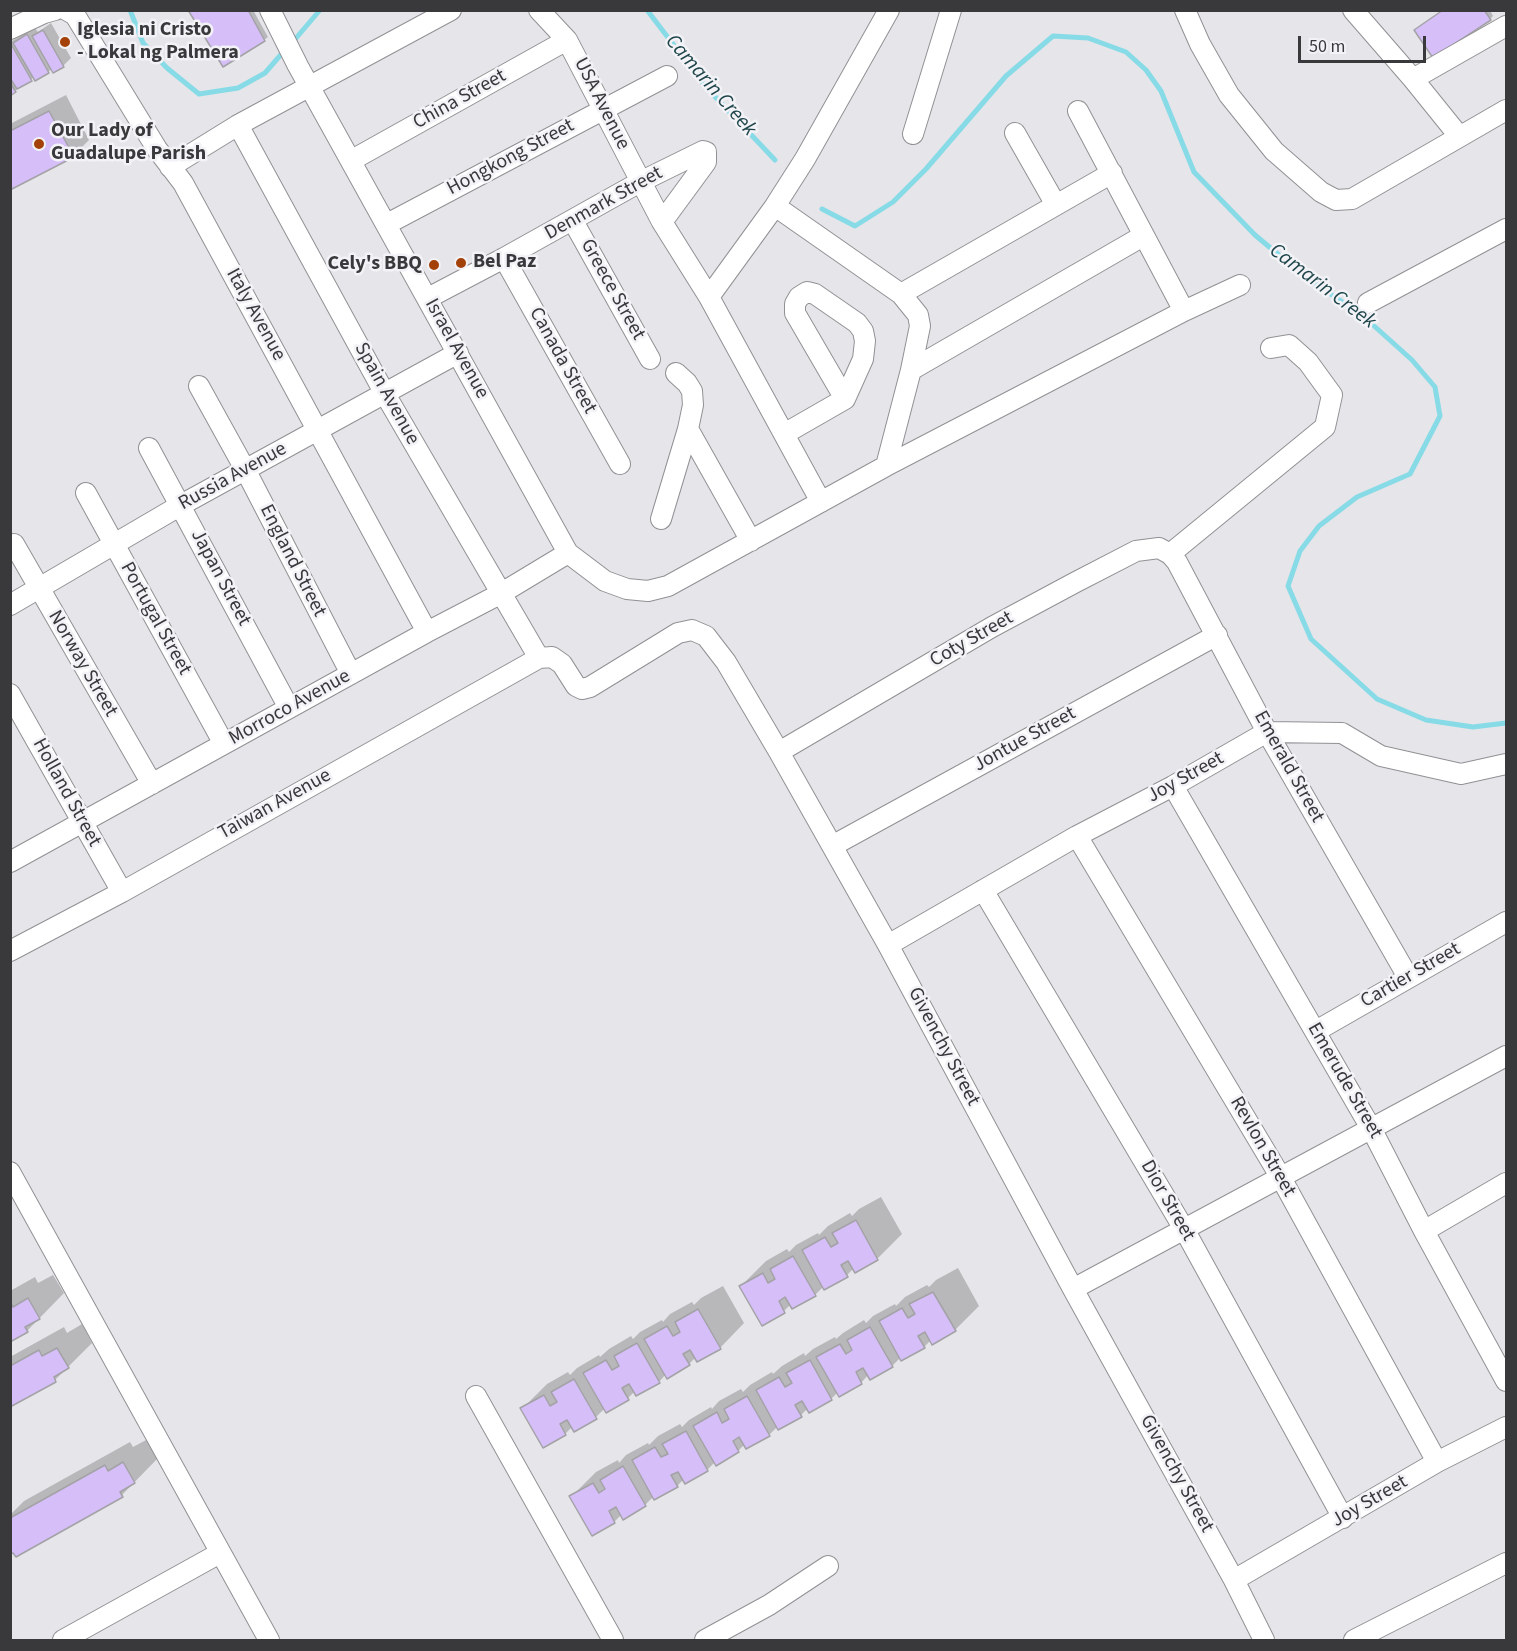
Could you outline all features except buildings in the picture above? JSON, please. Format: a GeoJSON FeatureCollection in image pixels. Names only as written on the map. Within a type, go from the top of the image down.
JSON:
{"type":"FeatureCollection","features":[{"type":"Feature","properties":{"kind":"street"},"geometry":{"type":"LineString","coordinates":[[10,29],[55,10]]}},
{"type":"Feature","properties":{"kind":"street","name":"Italy Avenue"},"geometry":{"type":"LineString","coordinates":[[66,10],[75,15],[170,167],[183,183],[427,632]]}},
{"type":"Feature","properties":{"kind":"street","name":"Israel Avenue"},"geometry":{"type":"LineString","coordinates":[[270,10],[298,66],[568,553],[605,581],[627,589],[648,591],[668,586],[751,541]]}},
{"type":"Feature","properties":{"kind":"street"},"geometry":{"type":"LineString","coordinates":[[170,167],[238,125],[451,10]]}},
{"type":"Feature","properties":{"kind":"street","name":"USA Avenue"},"geometry":{"type":"LineString","coordinates":[[539,10],[567,40],[640,182],[662,222],[710,297],[821,502]]}},
{"type":"Feature","properties":{"kind":"street"},"geometry":{"type":"LineString","coordinates":[[710,297],[805,159],[889,10]]}},
{"type":"Feature","properties":{"kind":"street"},"geometry":{"type":"LineString","coordinates":[[913,134],[951,10]]}},
{"type":"Feature","properties":{"kind":"street"},"geometry":{"type":"LineString","coordinates":[[1185,10],[1200,44],[1229,95],[1274,151],[1321,192],[1336,200],[1352,199],[1506,110]]}},
{"type":"Feature","properties":{"kind":"street"},"geometry":{"type":"LineString","coordinates":[[1353,10],[1413,79],[1458,136]]}},
{"type":"Feature","properties":{"kind":"street"},"geometry":{"type":"LineString","coordinates":[[1413,79],[1506,26]]}},
{"type":"Feature","properties":{"kind":"street","name":"China Street"},"geometry":{"type":"LineString","coordinates":[[352,160],[567,40]]}},
{"type":"Feature","properties":{"kind":"street","name":"Hongkong Street"},"geometry":{"type":"LineString","coordinates":[[387,224],[667,76]]}},
{"type":"Feature","properties":{"kind":"street"},"geometry":{"type":"LineString","coordinates":[[1078,111],[1184,311]]}},
{"type":"Feature","properties":{"kind":"street","name":"Spain Avenue"},"geometry":{"type":"LineString","coordinates":[[238,125],[385,394],[539,658]]}},
{"type":"Feature","properties":{"kind":"street"},"geometry":{"type":"LineString","coordinates":[[1015,133],[1056,205]]}},
{"type":"Feature","properties":{"kind":"street","name":"Denmark Street"},"geometry":{"type":"LineString","coordinates":[[428,298],[573,221],[640,182],[703,151],[706,153],[705,162],[662,222]]}},
{"type":"Feature","properties":{"kind":"street"},"geometry":{"type":"LineString","coordinates":[[901,294],[1112,173]]}},
{"type":"Feature","properties":{"kind":"street"},"geometry":{"type":"LineString","coordinates":[[778,200],[901,294],[918,315],[920,326],[911,370],[886,466]]}},
{"type":"Feature","properties":{"kind":"street","name":"Greece Street"},"geometry":{"type":"LineString","coordinates":[[573,221],[650,359]]}},
{"type":"Feature","properties":{"kind":"street"},"geometry":{"type":"LineString","coordinates":[[1368,303],[1506,229]]}},
{"type":"Feature","properties":{"kind":"street"},"geometry":{"type":"LineString","coordinates":[[911,370],[1143,236]]}},
{"type":"Feature","properties":{"kind":"street","name":"Canada Street"},"geometry":{"type":"LineString","coordinates":[[504,258],[620,464]]}},
{"type":"Feature","properties":{"kind":"street"},"geometry":{"type":"LineString","coordinates":[[688,429],[751,541],[886,466],[1184,311],[1240,285]]}},
{"type":"Feature","properties":{"kind":"street"},"geometry":{"type":"LineString","coordinates":[[784,434],[845,399],[863,359],[866,340],[857,323],[815,294],[807,292],[795,304],[795,313],[845,399]]}},
{"type":"Feature","properties":{"kind":"street"},"geometry":{"type":"LineString","coordinates":[[1170,554],[1325,427],[1332,394],[1308,362],[1289,345],[1271,348]]}},
{"type":"Feature","properties":{"kind":"street","name":"Russia Avenue"},"geometry":{"type":"LineString","coordinates":[[10,605],[181,505],[458,353]]}},
{"type":"Feature","properties":{"kind":"street"},"geometry":{"type":"LineString","coordinates":[[661,519],[693,405],[692,391],[687,383],[676,374]]}},
{"type":"Feature","properties":{"kind":"street","name":"England Street"},"geometry":{"type":"LineString","coordinates":[[199,386],[246,471],[351,674]]}},
{"type":"Feature","properties":{"kind":"street","name":"Japan Street"},"geometry":{"type":"LineString","coordinates":[[149,448],[289,708]]}},
{"type":"Feature","properties":{"kind":"street","name":"Portugal Street"},"geometry":{"type":"LineString","coordinates":[[86,493],[224,744]]}},
{"type":"Feature","properties":{"kind":"street","name":"Norway Street"},"geometry":{"type":"LineString","coordinates":[[14,544],[152,784]]}},
{"type":"Feature","properties":{"kind":"street","name":"Coty Street"},"geometry":{"type":"LineString","coordinates":[[779,752],[992,627],[1136,551],[1159,548],[1170,554]]}},
{"type":"Feature","properties":{"kind":"street","name":"Morroco Avenue"},"geometry":{"type":"LineString","coordinates":[[11,861],[500,594],[568,553]]}},
{"type":"Feature","properties":{"kind":"street","name":"Emerald Street"},"geometry":{"type":"LineString","coordinates":[[1170,554],[1217,635],[1267,732],[1408,978]]}},
{"type":"Feature","properties":{"kind":"street","name":"Givenchy Street"},"geometry":{"type":"LineString","coordinates":[[539,658],[552,657],[562,664],[576,686],[582,689],[598,682],[678,633],[692,630],[706,636],[726,662],[888,945],[1073,1289],[1234,1580],[1264,1641]]}},
{"type":"Feature","properties":{"kind":"street","name":"Jontue Street"},"geometry":{"type":"LineString","coordinates":[[832,846],[1217,635]]}},
{"type":"Feature","properties":{"kind":"street","name":"Taiwan Avenue"},"geometry":{"type":"LineString","coordinates":[[10,951],[539,658]]}},
{"type":"Feature","properties":{"kind":"street","name":"Holland Street"},"geometry":{"type":"LineString","coordinates":[[10,694],[122,891]]}},
{"type":"Feature","properties":{"kind":"street"},"geometry":{"type":"LineString","coordinates":[[1267,732],[1342,733],[1381,756],[1461,774],[1506,764]]}},
{"type":"Feature","properties":{"kind":"street","name":"Joy Street"},"geometry":{"type":"LineString","coordinates":[[888,945],[1077,836],[1173,786],[1267,732]]}},
{"type":"Feature","properties":{"kind":"street","name":"Emerude Street"},"geometry":{"type":"LineString","coordinates":[[1173,786],[1372,1130],[1506,1381]]}},
{"type":"Feature","properties":{"kind":"street","name":"Revlon Street"},"geometry":{"type":"LineString","coordinates":[[1077,836],[1280,1176],[1437,1462]]}},
{"type":"Feature","properties":{"kind":"street","name":"Dior Street"},"geometry":{"type":"LineString","coordinates":[[983,890],[1184,1229],[1343,1518]]}},
{"type":"Feature","properties":{"kind":"street","name":"Cartier Street"},"geometry":{"type":"LineString","coordinates":[[1316,1031],[1506,922]]}},
{"type":"Feature","properties":{"kind":"street"},"geometry":{"type":"LineString","coordinates":[[1073,1289],[1506,1056]]}},
{"type":"Feature","properties":{"kind":"street"},"geometry":{"type":"LineString","coordinates":[[10,1172],[269,1641]]}},
{"type":"Feature","properties":{"kind":"street"},"geometry":{"type":"LineString","coordinates":[[1424,1231],[1506,1183]]}},
{"type":"Feature","properties":{"kind":"street"},"geometry":{"type":"LineString","coordinates":[[476,1396],[613,1641]]}},
{"type":"Feature","properties":{"kind":"street","name":"Joy Street"},"geometry":{"type":"LineString","coordinates":[[1234,1580],[1437,1462],[1506,1427]]}},
{"type":"Feature","properties":{"kind":"street"},"geometry":{"type":"LineString","coordinates":[[63,1641],[220,1553]]}},
{"type":"Feature","properties":{"kind":"street"},"geometry":{"type":"LineString","coordinates":[[1354,1641],[1506,1563]]}},
{"type":"Feature","properties":{"kind":"street"},"geometry":{"type":"LineString","coordinates":[[705,1641],[769,1605],[828,1566]]}},
{"type":"Feature","properties":{"kind":"waterway","name":"Camarin Creek"},"geometry":{"type":"LineString","coordinates":[[130,10],[143,43],[167,68],[199,94],[238,88],[265,73],[284,51]]}},
{"type":"Feature","properties":{"kind":"waterway","name":"Camarin Creek"},"geometry":{"type":"LineString","coordinates":[[291,44],[320,10]]}},
{"type":"Feature","properties":{"kind":"waterway","name":"Camarin Creek"},"geometry":{"type":"LineString","coordinates":[[647,10],[705,86],[775,160]]}},
{"type":"Feature","properties":{"kind":"waterway","name":"Camarin Creek"},"geometry":{"type":"LineString","coordinates":[[822,209],[855,226],[893,202],[926,169],[1006,76],[1053,36],[1088,38],[1126,52],[1146,70],[1161,91],[1194,172],[1255,235],[1304,276],[1363,316],[1412,360],[1435,387],[1440,416],[1410,474],[1357,497],[1319,526],[1300,551],[1288,586],[1311,639],[1377,699],[1426,720],[1473,727],[1506,723]]}},
{"type":"Feature","properties":{"kind":"place","name":"Iglesia ni Cristo - Lokal ng Palmera"},"geometry":{"type":"Point","coordinates":[65,42]}},
{"type":"Feature","properties":{"kind":"place","name":"Our Lady of Guadalupe Parish"},"geometry":{"type":"Point","coordinates":[39,144]}},
{"type":"Feature","properties":{"kind":"place","name":"Bel Paz"},"geometry":{"type":"Point","coordinates":[461,263]}},
{"type":"Feature","properties":{"kind":"place","name":"Cely's BBQ"},"geometry":{"type":"Point","coordinates":[434,265]}}]}
